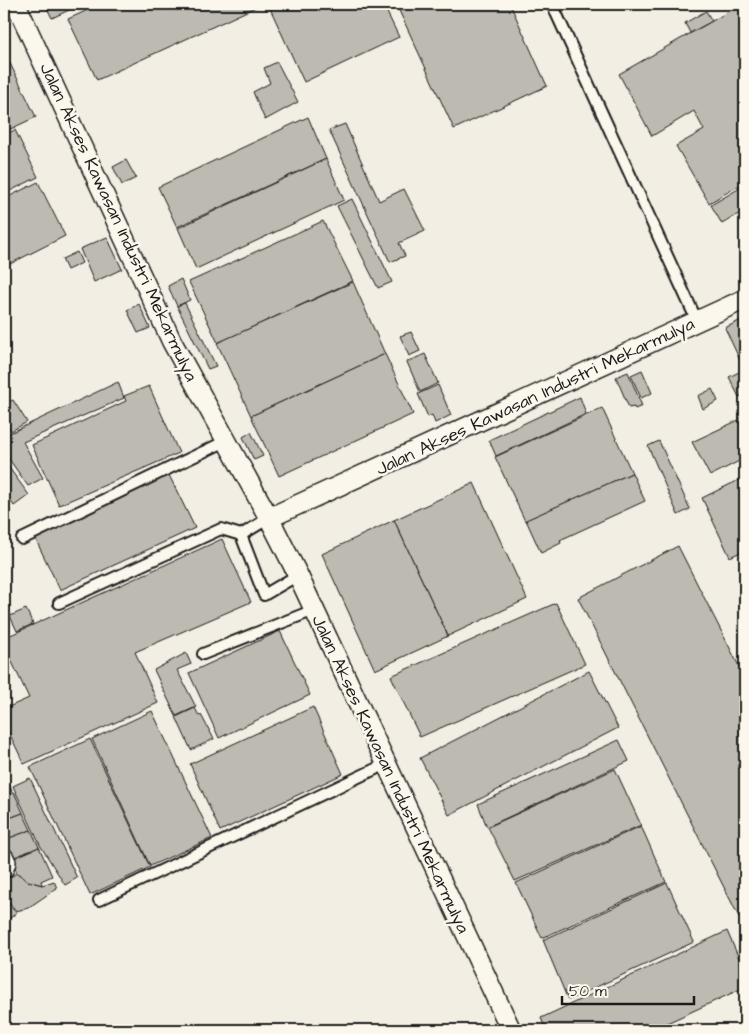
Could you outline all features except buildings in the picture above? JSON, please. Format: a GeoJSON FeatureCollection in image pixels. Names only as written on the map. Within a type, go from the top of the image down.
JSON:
{"type":"FeatureCollection","features":[{"type":"Feature","properties":{"kind":"street","name":"Jalan Akses Kawasan Industri Mekarmulya"},"geometry":{"type":"LineString","coordinates":[[16,4],[172,342],[269,518],[298,575],[511,1030]]}},
{"type":"Feature","properties":{"kind":"street","name":"Jalan Akses Kawasan Industri Mekarmulya"},"geometry":{"type":"LineString","coordinates":[[269,518],[745,299]]}},
{"type":"Feature","properties":{"kind":"street"},"geometry":{"type":"LineString","coordinates":[[4,858],[6,862],[4,868]]}},
{"type":"Feature","properties":{"kind":"lane"},"geometry":{"type":"LineString","coordinates":[[552,4],[697,321]]}},
{"type":"Feature","properties":{"kind":"lane"},"geometry":{"type":"LineString","coordinates":[[22,539],[226,441]]}},
{"type":"Feature","properties":{"kind":"lane"},"geometry":{"type":"LineString","coordinates":[[59,603],[221,529],[241,535],[269,518]]}},
{"type":"Feature","properties":{"kind":"lane"},"geometry":{"type":"LineString","coordinates":[[241,535],[264,595],[298,575]]}},
{"type":"Feature","properties":{"kind":"lane"},"geometry":{"type":"LineString","coordinates":[[203,654],[314,610]]}},
{"type":"Feature","properties":{"kind":"lane"},"geometry":{"type":"LineString","coordinates":[[99,900],[386,764]]}}]}
